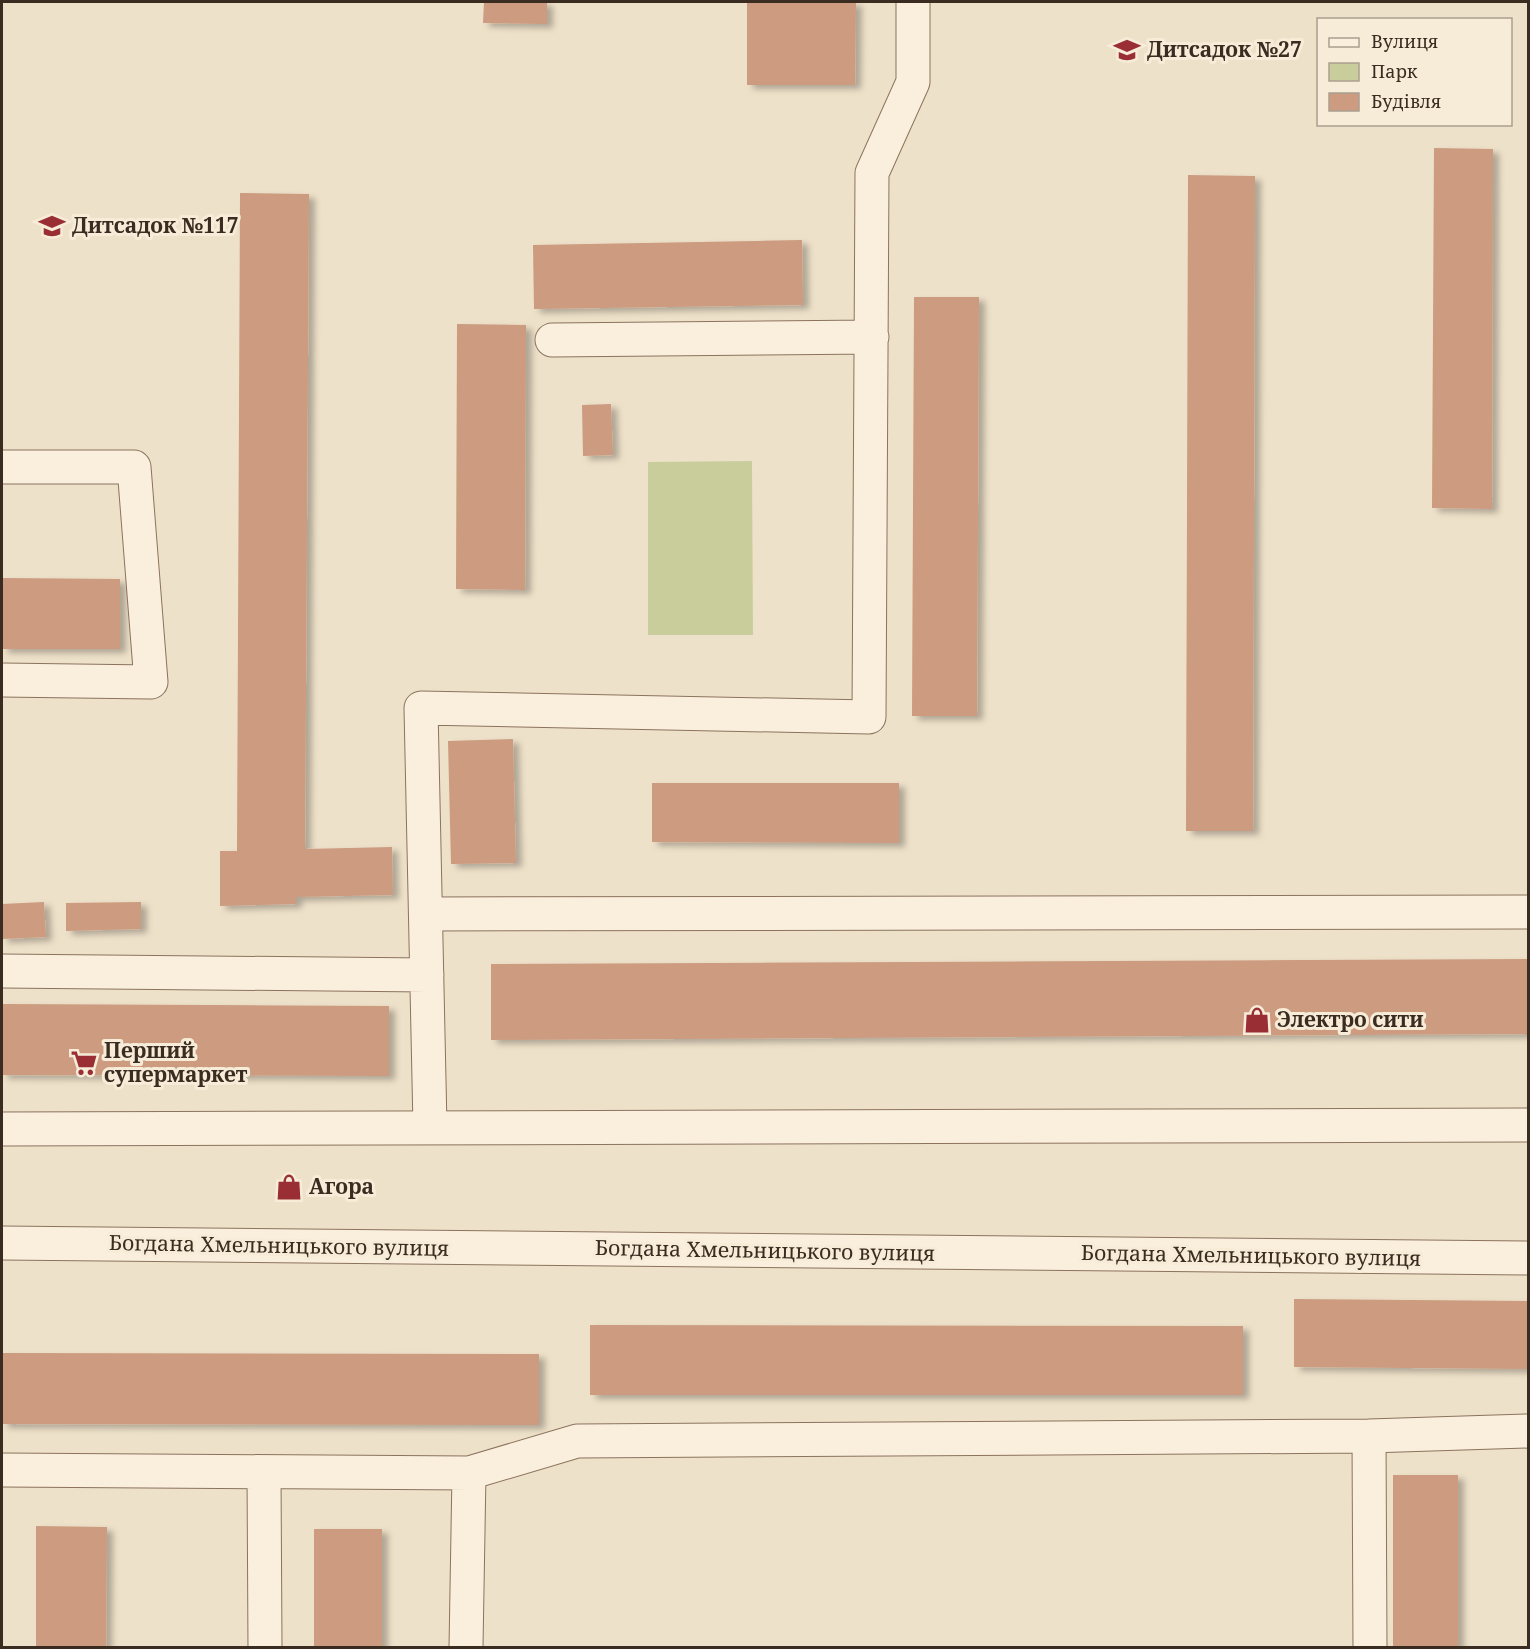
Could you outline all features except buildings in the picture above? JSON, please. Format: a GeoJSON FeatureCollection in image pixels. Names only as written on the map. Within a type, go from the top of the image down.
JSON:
{"type":"FeatureCollection","features":[{"type":"Feature","properties":{"kind":"street"},"geometry":{"type":"LineString","coordinates":[[430,1127],[421,708],[869,717],[872,173],[913,82],[914,2]]}},
{"type":"Feature","properties":{"kind":"street"},"geometry":{"type":"LineString","coordinates":[[552,340],[872,337]]}},
{"type":"Feature","properties":{"kind":"street"},"geometry":{"type":"LineString","coordinates":[[2,467],[134,467],[151,682],[2,680]]}},
{"type":"Feature","properties":{"kind":"street"},"geometry":{"type":"LineString","coordinates":[[426,914],[1528,912]]}},
{"type":"Feature","properties":{"kind":"street"},"geometry":{"type":"LineString","coordinates":[[2,971],[427,975]]}},
{"type":"Feature","properties":{"kind":"street"},"geometry":{"type":"LineString","coordinates":[[2,1129],[1528,1125]]}},
{"type":"Feature","properties":{"kind":"street","name":"Богдана Хмельницького вулиця"},"geometry":{"type":"LineString","coordinates":[[2,1243],[1528,1258]]}},
{"type":"Feature","properties":{"kind":"street"},"geometry":{"type":"LineString","coordinates":[[2,1470],[469,1473],[577,1440],[1369,1436],[1528,1431]]}},
{"type":"Feature","properties":{"kind":"street"},"geometry":{"type":"LineString","coordinates":[[1369,1436],[1370,1647]]}},
{"type":"Feature","properties":{"kind":"street"},"geometry":{"type":"LineString","coordinates":[[264,1472],[265,1647]]}},
{"type":"Feature","properties":{"kind":"street"},"geometry":{"type":"LineString","coordinates":[[466,1647],[469,1473]]}},
{"type":"Feature","properties":{"kind":"green space"},"geometry":{"type":"Polygon","coordinates":[[[752,461],[753,635],[648,635],[648,462],[752,461]]]}},
{"type":"Feature","properties":{"kind":"place","name":"Дитсадок №27"},"geometry":{"type":"Point","coordinates":[1127,50]}},
{"type":"Feature","properties":{"kind":"place","name":"Дитсадок №117"},"geometry":{"type":"Point","coordinates":[52,226]}},
{"type":"Feature","properties":{"kind":"place","name":"Электро сити"},"geometry":{"type":"Point","coordinates":[1257,1020]}},
{"type":"Feature","properties":{"kind":"place","name":"Перший супермаркет"},"geometry":{"type":"Point","coordinates":[84,1063]}},
{"type":"Feature","properties":{"kind":"place","name":"Агора"},"geometry":{"type":"Point","coordinates":[289,1187]}}]}
